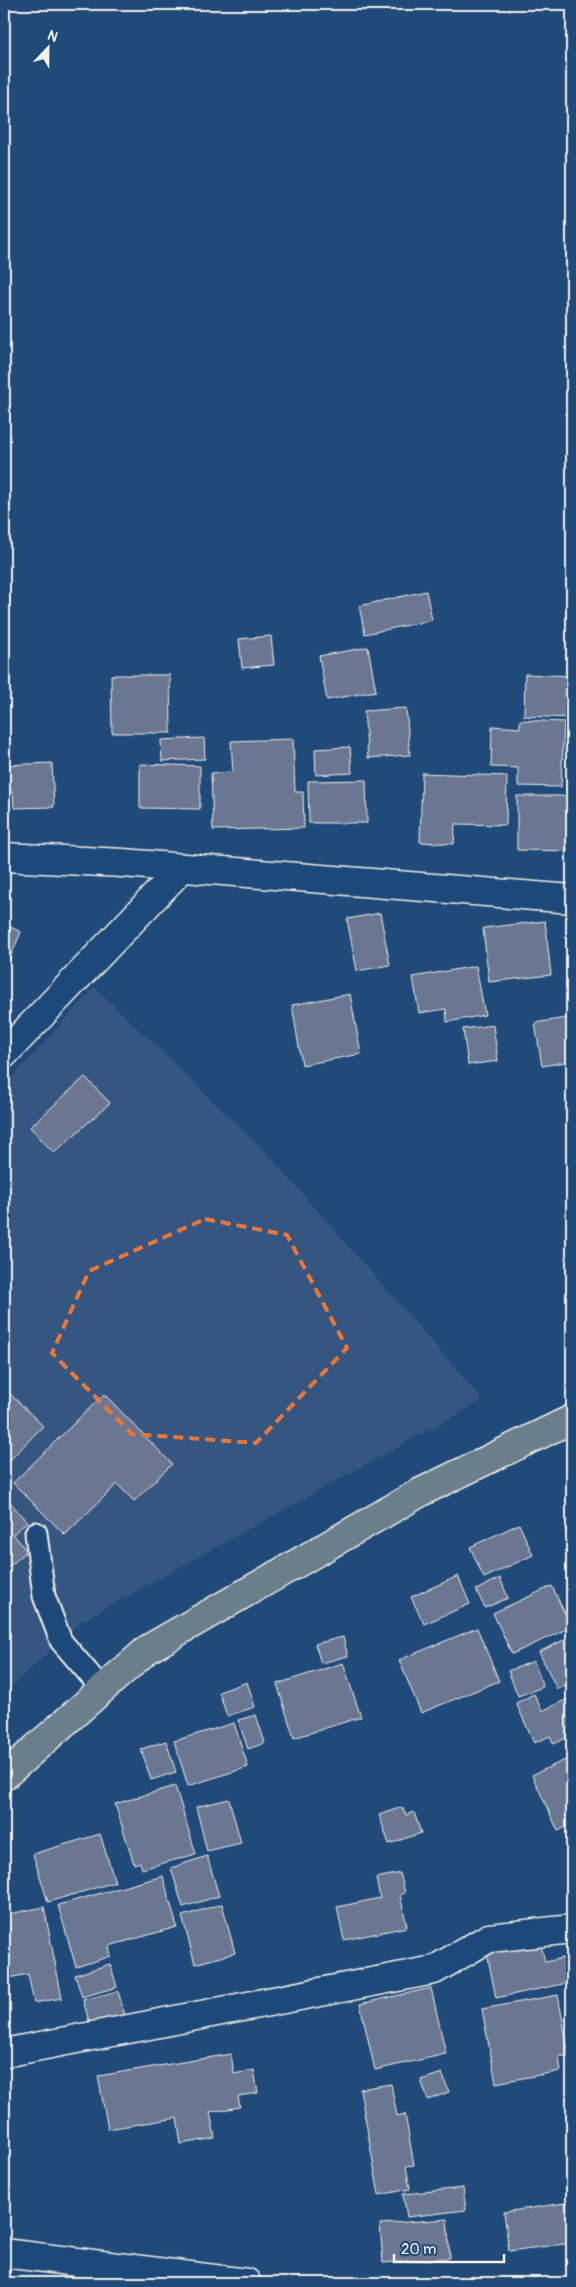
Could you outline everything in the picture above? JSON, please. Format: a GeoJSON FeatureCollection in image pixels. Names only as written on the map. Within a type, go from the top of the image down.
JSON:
{"type":"FeatureCollection","features":[{"type":"Feature","properties":{"kind":"highway"},"geometry":{"type":"LineString","coordinates":[[4,1776],[148,1648],[421,1492],[572,1420]]}},
{"type":"Feature","properties":{"kind":"street"},"geometry":{"type":"LineString","coordinates":[[4,857],[182,868],[572,899]]}},
{"type":"Feature","properties":{"kind":"street"},"geometry":{"type":"LineString","coordinates":[[4,1054],[182,868]]}},
{"type":"Feature","properties":{"kind":"street"},"geometry":{"type":"LineString","coordinates":[[4,2053],[434,1970],[489,1938],[572,1929]]}},
{"type":"Feature","properties":{"kind":"street"},"geometry":{"type":"LineString","coordinates":[[4,2254],[247,2283]]}},
{"type":"Feature","properties":{"kind":"lane"},"geometry":{"type":"LineString","coordinates":[[36,1534],[44,1596],[60,1641],[102,1689]]}},
{"type":"Feature","properties":{"kind":"highlighted area"},"geometry":{"type":"Polygon","coordinates":[[[205,1219],[287,1235],[347,1348],[256,1443],[132,1434],[52,1353],[89,1271],[205,1219]]]}},
{"type":"Feature","properties":{"kind":"shaded area"},"geometry":{"type":"Polygon","coordinates":[[[95,987],[266,1152],[483,1400],[80,1622],[4,1694],[4,1086],[95,987]]]}},
{"type":"Feature","properties":{"kind":"building"},"geometry":{"type":"Polygon","coordinates":[[[426,591],[432,620],[365,634],[359,606],[426,591]]]}},
{"type":"Feature","properties":{"kind":"building"},"geometry":{"type":"Polygon","coordinates":[[[271,636],[274,665],[242,668],[239,639],[271,636]]]}},
{"type":"Feature","properties":{"kind":"building"},"geometry":{"type":"Polygon","coordinates":[[[368,647],[376,691],[327,700],[319,656],[368,647]]]}},
{"type":"Feature","properties":{"kind":"building"},"geometry":{"type":"Polygon","coordinates":[[[525,674],[572,676],[572,718],[524,716],[525,674]]]}},
{"type":"Feature","properties":{"kind":"building"},"geometry":{"type":"Polygon","coordinates":[[[111,675],[170,675],[171,733],[112,733],[111,675]]]}},
{"type":"Feature","properties":{"kind":"building"},"geometry":{"type":"Polygon","coordinates":[[[406,708],[410,755],[368,758],[364,711],[406,708]]]}},
{"type":"Feature","properties":{"kind":"building"},"geometry":{"type":"Polygon","coordinates":[[[520,720],[564,722],[561,787],[518,786],[518,768],[491,767],[492,726],[520,728],[520,720]]]}},
{"type":"Feature","properties":{"kind":"building"},"geometry":{"type":"Polygon","coordinates":[[[204,738],[205,759],[162,761],[161,740],[204,738]]]}},
{"type":"Feature","properties":{"kind":"building"},"geometry":{"type":"Polygon","coordinates":[[[293,739],[295,792],[303,792],[304,828],[213,830],[211,773],[233,772],[231,741],[293,739]]]}},
{"type":"Feature","properties":{"kind":"building"},"geometry":{"type":"Polygon","coordinates":[[[350,747],[352,773],[316,775],[315,749],[350,747]]]}},
{"type":"Feature","properties":{"kind":"building"},"geometry":{"type":"Polygon","coordinates":[[[52,763],[54,807],[14,808],[13,792],[4,793],[4,765],[52,763]]]}},
{"type":"Feature","properties":{"kind":"building"},"geometry":{"type":"Polygon","coordinates":[[[140,764],[200,766],[200,809],[140,808],[140,764]]]}},
{"type":"Feature","properties":{"kind":"building"},"geometry":{"type":"Polygon","coordinates":[[[422,773],[507,776],[506,825],[455,824],[454,844],[420,842],[422,773]]]}},
{"type":"Feature","properties":{"kind":"building"},"geometry":{"type":"Polygon","coordinates":[[[366,780],[367,823],[309,823],[308,781],[366,780]]]}},
{"type":"Feature","properties":{"kind":"building"},"geometry":{"type":"Polygon","coordinates":[[[517,796],[572,796],[572,851],[517,850],[517,796]]]}},
{"type":"Feature","properties":{"kind":"building"},"geometry":{"type":"Polygon","coordinates":[[[380,913],[390,965],[357,971],[347,919],[380,913]]]}},
{"type":"Feature","properties":{"kind":"building"},"geometry":{"type":"Polygon","coordinates":[[[545,921],[551,975],[489,982],[483,928],[545,921]]]}},
{"type":"Feature","properties":{"kind":"building"},"geometry":{"type":"Polygon","coordinates":[[[4,924],[21,932],[5,970],[4,969],[4,924]]]}},
{"type":"Feature","properties":{"kind":"building"},"geometry":{"type":"Polygon","coordinates":[[[476,966],[485,1015],[447,1022],[446,1009],[419,1013],[413,977],[476,966]]]}},
{"type":"Feature","properties":{"kind":"building"},"geometry":{"type":"Polygon","coordinates":[[[350,994],[361,1054],[302,1065],[292,1005],[350,994]]]}},
{"type":"Feature","properties":{"kind":"building"},"geometry":{"type":"Polygon","coordinates":[[[572,1017],[572,1061],[542,1066],[535,1023],[572,1017]]]}},
{"type":"Feature","properties":{"kind":"building"},"geometry":{"type":"Polygon","coordinates":[[[493,1025],[498,1061],[468,1065],[463,1029],[493,1025]]]}},
{"type":"Feature","properties":{"kind":"building"},"geometry":{"type":"Polygon","coordinates":[[[85,1077],[110,1103],[54,1153],[30,1127],[85,1077]]]}},
{"type":"Feature","properties":{"kind":"building"},"geometry":{"type":"Polygon","coordinates":[[[4,1388],[43,1426],[4,1466],[4,1388]]]}},
{"type":"Feature","properties":{"kind":"building"},"geometry":{"type":"Polygon","coordinates":[[[104,1394],[172,1464],[134,1501],[117,1484],[65,1535],[13,1483],[104,1394]]]}},
{"type":"Feature","properties":{"kind":"building"},"geometry":{"type":"Polygon","coordinates":[[[4,1495],[27,1522],[13,1534],[27,1551],[4,1571],[4,1495]]]}},
{"type":"Feature","properties":{"kind":"building"},"geometry":{"type":"Polygon","coordinates":[[[519,1524],[533,1555],[484,1578],[470,1547],[519,1524]]]}},
{"type":"Feature","properties":{"kind":"building"},"geometry":{"type":"Polygon","coordinates":[[[572,1526],[572,1546],[565,1529],[572,1526]]]}},
{"type":"Feature","properties":{"kind":"building"},"geometry":{"type":"Polygon","coordinates":[[[458,1576],[470,1604],[424,1624],[411,1597],[458,1576]]]}},
{"type":"Feature","properties":{"kind":"building"},"geometry":{"type":"Polygon","coordinates":[[[500,1578],[508,1598],[485,1608],[476,1590],[500,1578]]]}},
{"type":"Feature","properties":{"kind":"building"},"geometry":{"type":"Polygon","coordinates":[[[552,1586],[571,1627],[512,1654],[493,1613],[552,1586]]]}},
{"type":"Feature","properties":{"kind":"building"},"geometry":{"type":"Polygon","coordinates":[[[477,1628],[499,1681],[421,1713],[399,1660],[477,1628]]]}},
{"type":"Feature","properties":{"kind":"building"},"geometry":{"type":"Polygon","coordinates":[[[572,1636],[572,1682],[557,1689],[539,1652],[572,1636]]]}},
{"type":"Feature","properties":{"kind":"building"},"geometry":{"type":"Polygon","coordinates":[[[343,1637],[348,1656],[321,1663],[315,1644],[343,1637]]]}},
{"type":"Feature","properties":{"kind":"building"},"geometry":{"type":"Polygon","coordinates":[[[534,1661],[543,1687],[518,1696],[508,1671],[534,1661]]]}},
{"type":"Feature","properties":{"kind":"building"},"geometry":{"type":"Polygon","coordinates":[[[343,1663],[361,1717],[294,1738],[277,1684],[343,1663]]]}},
{"type":"Feature","properties":{"kind":"building"},"geometry":{"type":"Polygon","coordinates":[[[247,1682],[255,1707],[227,1716],[219,1692],[247,1682]]]}},
{"type":"Feature","properties":{"kind":"building"},"geometry":{"type":"Polygon","coordinates":[[[534,1694],[542,1711],[572,1697],[572,1735],[554,1744],[550,1736],[534,1743],[516,1703],[534,1694]]]}},
{"type":"Feature","properties":{"kind":"building"},"geometry":{"type":"Polygon","coordinates":[[[256,1715],[265,1743],[248,1749],[238,1720],[256,1715]]]}},
{"type":"Feature","properties":{"kind":"building"},"geometry":{"type":"Polygon","coordinates":[[[234,1723],[248,1767],[188,1786],[174,1741],[234,1723]]]}},
{"type":"Feature","properties":{"kind":"building"},"geometry":{"type":"Polygon","coordinates":[[[166,1741],[176,1772],[151,1780],[141,1749],[166,1741]]]}},
{"type":"Feature","properties":{"kind":"building"},"geometry":{"type":"Polygon","coordinates":[[[572,1757],[572,1824],[558,1831],[532,1775],[572,1757]]]}},
{"type":"Feature","properties":{"kind":"building"},"geometry":{"type":"Polygon","coordinates":[[[175,1786],[196,1854],[142,1869],[140,1862],[134,1864],[115,1804],[175,1786]]]}},
{"type":"Feature","properties":{"kind":"building"},"geometry":{"type":"Polygon","coordinates":[[[229,1799],[241,1843],[207,1851],[196,1807],[229,1799]]]}},
{"type":"Feature","properties":{"kind":"building"},"geometry":{"type":"Polygon","coordinates":[[[402,1807],[406,1815],[414,1812],[421,1833],[389,1844],[379,1815],[402,1807]]]}},
{"type":"Feature","properties":{"kind":"building"},"geometry":{"type":"Polygon","coordinates":[[[100,1834],[115,1882],[48,1902],[33,1854],[100,1834]]]}},
{"type":"Feature","properties":{"kind":"building"},"geometry":{"type":"Polygon","coordinates":[[[207,1856],[219,1896],[183,1907],[171,1868],[207,1856]]]}},
{"type":"Feature","properties":{"kind":"building"},"geometry":{"type":"Polygon","coordinates":[[[400,1873],[405,1893],[400,1895],[407,1927],[344,1940],[337,1907],[380,1898],[376,1878],[400,1873]]]}},
{"type":"Feature","properties":{"kind":"building"},"geometry":{"type":"Polygon","coordinates":[[[163,1876],[177,1927],[109,1946],[111,1956],[76,1967],[58,1905],[163,1876]]]}},
{"type":"Feature","properties":{"kind":"building"},"geometry":{"type":"Polygon","coordinates":[[[222,1904],[235,1953],[195,1964],[182,1916],[222,1904]]]}},
{"type":"Feature","properties":{"kind":"building"},"geometry":{"type":"Polygon","coordinates":[[[44,1907],[62,1998],[34,2003],[28,1974],[4,1979],[4,1915],[44,1907]]]}},
{"type":"Feature","properties":{"kind":"building"},"geometry":{"type":"Polygon","coordinates":[[[539,1937],[545,1962],[568,1957],[572,1982],[496,1998],[486,1948],[539,1937]]]}},
{"type":"Feature","properties":{"kind":"building"},"geometry":{"type":"Polygon","coordinates":[[[110,1964],[117,1987],[82,1997],[75,1975],[110,1964]]]}},
{"type":"Feature","properties":{"kind":"building"},"geometry":{"type":"Polygon","coordinates":[[[431,1988],[446,2054],[375,2070],[360,2004],[431,1988]]]}},
{"type":"Feature","properties":{"kind":"building"},"geometry":{"type":"Polygon","coordinates":[[[118,1991],[125,2016],[90,2025],[83,2000],[118,1991]]]}},
{"type":"Feature","properties":{"kind":"building"},"geometry":{"type":"Polygon","coordinates":[[[558,1995],[569,2055],[559,2057],[561,2071],[496,2083],[482,2009],[558,1995]]]}},
{"type":"Feature","properties":{"kind":"building"},"geometry":{"type":"Polygon","coordinates":[[[231,2054],[234,2074],[254,2070],[258,2093],[238,2096],[240,2107],[210,2112],[215,2138],[181,2144],[177,2118],[108,2129],[98,2076],[231,2054]]]}},
{"type":"Feature","properties":{"kind":"building"},"geometry":{"type":"Polygon","coordinates":[[[442,2073],[449,2092],[428,2100],[421,2080],[442,2073]]]}},
{"type":"Feature","properties":{"kind":"building"},"geometry":{"type":"Polygon","coordinates":[[[391,2084],[397,2116],[405,2114],[414,2165],[406,2166],[410,2189],[379,2195],[360,2089],[391,2084]]]}},
{"type":"Feature","properties":{"kind":"building"},"geometry":{"type":"Polygon","coordinates":[[[463,2188],[466,2210],[407,2217],[403,2194],[463,2188]]]}},
{"type":"Feature","properties":{"kind":"building"},"geometry":{"type":"Polygon","coordinates":[[[572,2202],[572,2243],[509,2251],[504,2212],[572,2202]]]}},
{"type":"Feature","properties":{"kind":"building"},"geometry":{"type":"Polygon","coordinates":[[[447,2219],[450,2258],[383,2263],[380,2224],[447,2219]]]}}]}
